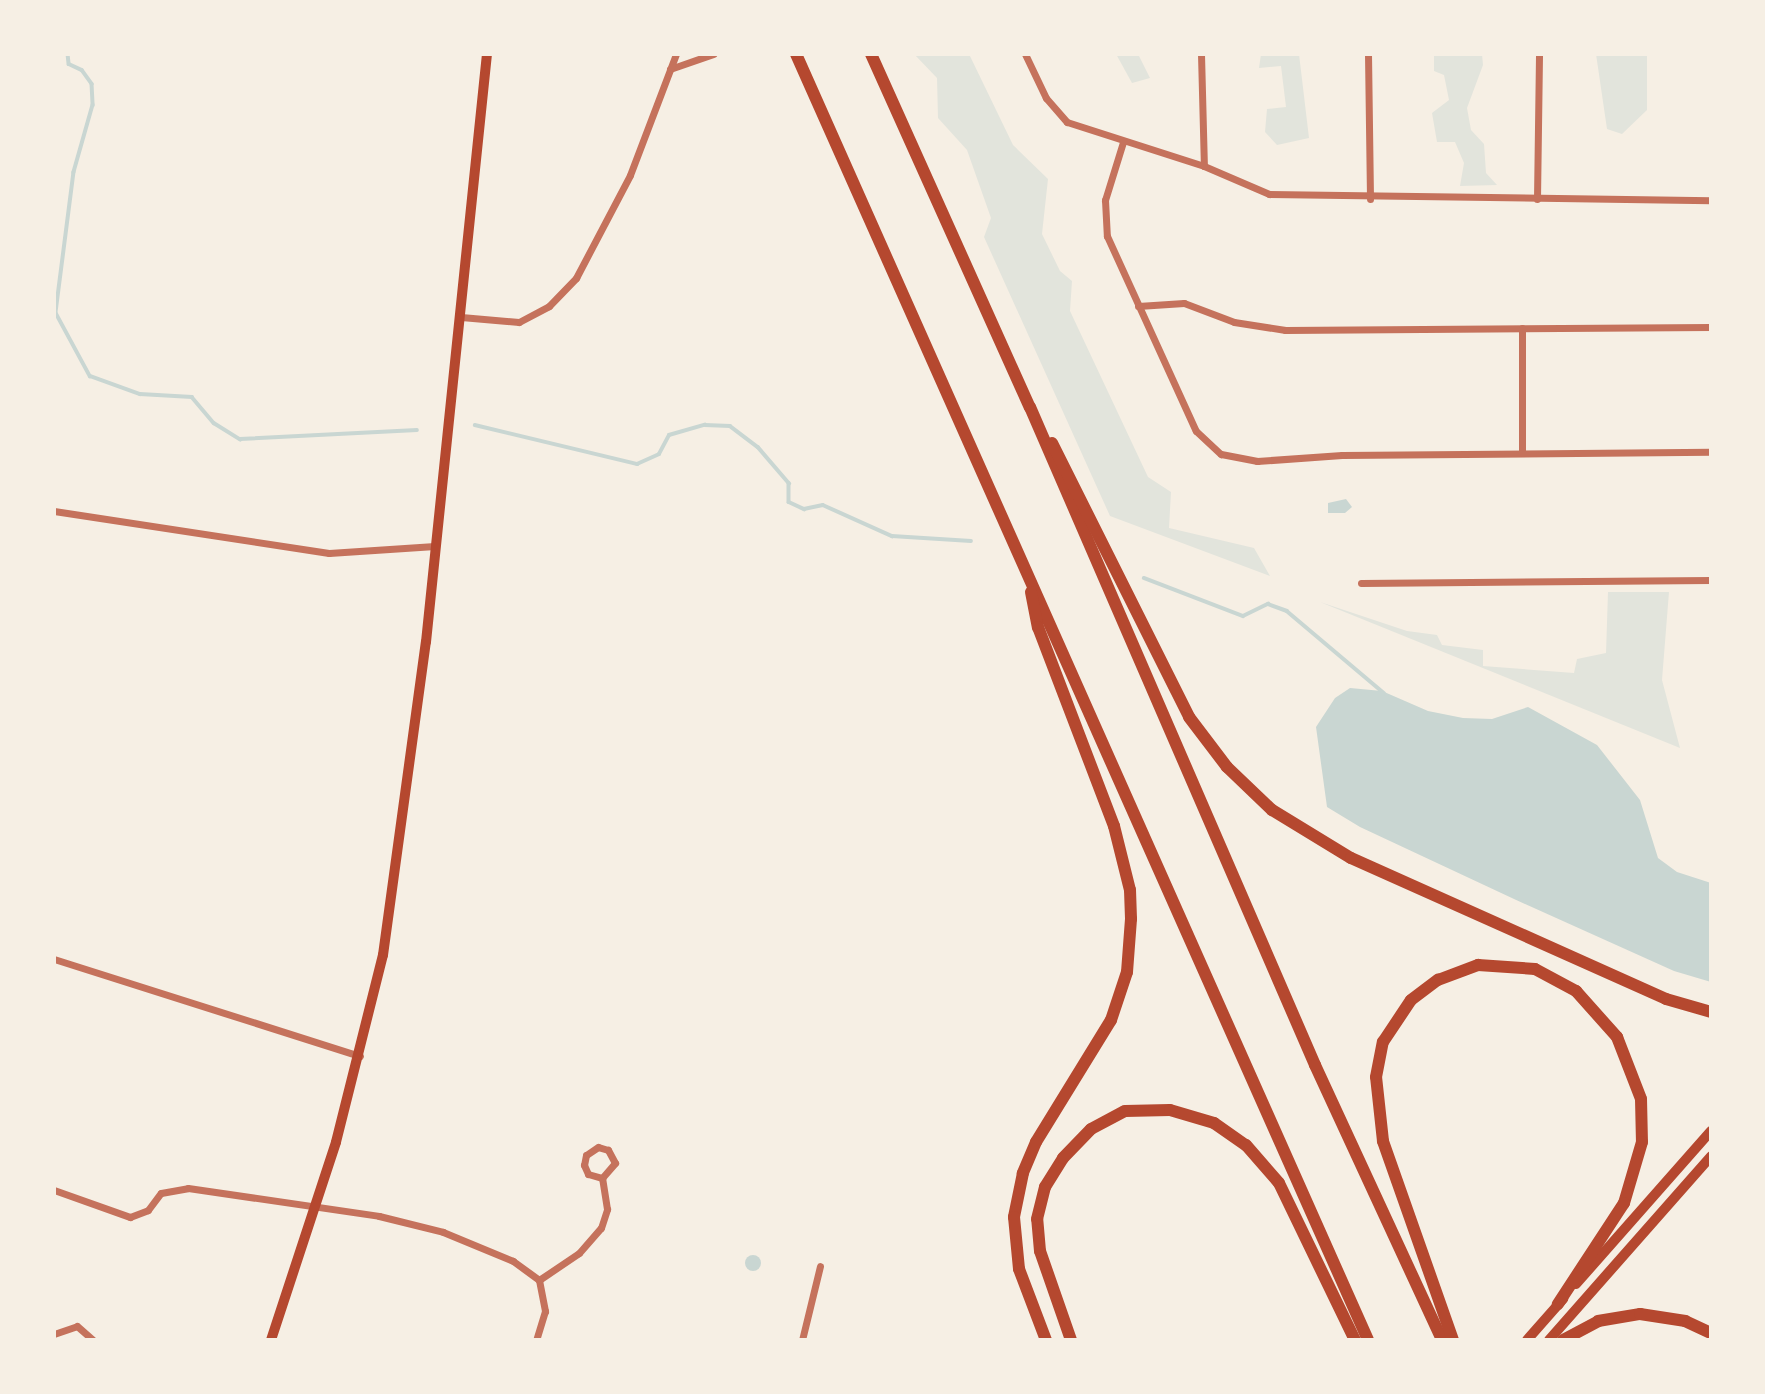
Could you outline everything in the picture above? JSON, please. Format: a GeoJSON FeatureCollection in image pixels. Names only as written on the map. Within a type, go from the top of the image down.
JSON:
{"type":"FeatureCollection","features":[{"type":"Feature","properties":{"kind":"highway"},"geometry":{"type":"LineString","coordinates":[[796,54],[1368,1340]]}},
{"type":"Feature","properties":{"kind":"highway"},"geometry":{"type":"LineString","coordinates":[[871,54],[1030,407],[1315,1065],[1442,1340]]}},
{"type":"Feature","properties":{"kind":"highway"},"geometry":{"type":"LineString","coordinates":[[1030,407],[1083,497],[1189,717],[1247,788],[1298,829],[1351,858],[1666,999],[1711,1012]]}},
{"type":"Feature","properties":{"kind":"highway"},"geometry":{"type":"LineString","coordinates":[[1025,565],[1038,627],[1114,826],[1130,900],[1127,972],[1111,1020],[1036,1142],[1023,1174],[1014,1216],[1018,1269],[1046,1340]]}},
{"type":"Feature","properties":{"kind":"highway"},"geometry":{"type":"LineString","coordinates":[[1453,1340],[1383,1142],[1376,1077],[1383,1042],[1410,1000],[1438,980],[1478,965],[1535,969],[1576,991],[1618,1037],[1638,1088],[1643,1121],[1638,1166],[1608,1231],[1558,1304]]}},
{"type":"Feature","properties":{"kind":"highway"},"geometry":{"type":"LineString","coordinates":[[1072,1340],[1040,1251],[1037,1219],[1045,1187],[1063,1158],[1091,1129],[1125,1111],[1170,1110],[1214,1123],[1246,1144],[1279,1183],[1355,1340]]}},
{"type":"Feature","properties":{"kind":"highway"},"geometry":{"type":"LineString","coordinates":[[1563,1340],[1598,1321],[1640,1314],[1685,1321],[1711,1333]]}},
{"type":"Feature","properties":{"kind":"main road"},"geometry":{"type":"LineString","coordinates":[[271,1340],[361,1056],[403,833],[488,54]]}},
{"type":"Feature","properties":{"kind":"main road"},"geometry":{"type":"LineString","coordinates":[[1527,1340],[1711,1131]]}},
{"type":"Feature","properties":{"kind":"main road"},"geometry":{"type":"LineString","coordinates":[[1549,1340],[1711,1156]]}},
{"type":"Feature","properties":{"kind":"street"},"geometry":{"type":"LineString","coordinates":[[461,317],[519,322],[549,306],[576,278],[630,175],[676,54]]}},
{"type":"Feature","properties":{"kind":"street"},"geometry":{"type":"LineString","coordinates":[[670,69],[713,54]]}},
{"type":"Feature","properties":{"kind":"street"},"geometry":{"type":"LineString","coordinates":[[1025,54],[1059,116],[1076,127],[1204,166],[1269,194],[1370,199],[1711,200]]}},
{"type":"Feature","properties":{"kind":"street"},"geometry":{"type":"LineString","coordinates":[[1201,54],[1204,166]]}},
{"type":"Feature","properties":{"kind":"street"},"geometry":{"type":"LineString","coordinates":[[1368,54],[1370,199]]}},
{"type":"Feature","properties":{"kind":"street"},"geometry":{"type":"LineString","coordinates":[[1537,199],[1539,54]]}},
{"type":"Feature","properties":{"kind":"street"},"geometry":{"type":"LineString","coordinates":[[1123,142],[1103,218],[1138,306],[1196,431],[1221,454],[1257,461],[1522,453],[1711,452]]}},
{"type":"Feature","properties":{"kind":"street"},"geometry":{"type":"LineString","coordinates":[[1138,306],[1184,303],[1234,323],[1285,330],[1711,327]]}},
{"type":"Feature","properties":{"kind":"street"},"geometry":{"type":"LineString","coordinates":[[1522,328],[1522,453]]}},
{"type":"Feature","properties":{"kind":"street"},"geometry":{"type":"LineString","coordinates":[[54,511],[329,552],[435,546]]}},
{"type":"Feature","properties":{"kind":"street"},"geometry":{"type":"LineString","coordinates":[[1361,583],[1711,580]]}},
{"type":"Feature","properties":{"kind":"street"},"geometry":{"type":"LineString","coordinates":[[54,958],[361,1056]]}},
{"type":"Feature","properties":{"kind":"street"},"geometry":{"type":"LineString","coordinates":[[598,1147],[608,1150],[615,1163],[602,1178],[588,1174],[584,1165],[586,1155],[598,1147]]}},
{"type":"Feature","properties":{"kind":"street"},"geometry":{"type":"LineString","coordinates":[[539,1280],[597,1235],[607,1209],[602,1178]]}},
{"type":"Feature","properties":{"kind":"street"},"geometry":{"type":"LineString","coordinates":[[54,1190],[130,1217],[143,1214],[161,1193],[174,1188],[315,1208],[443,1231],[513,1261],[539,1280],[545,1311],[536,1340]]}},
{"type":"Feature","properties":{"kind":"street"},"geometry":{"type":"LineString","coordinates":[[802,1340],[820,1266]]}},
{"type":"Feature","properties":{"kind":"street"},"geometry":{"type":"LineString","coordinates":[[54,1334],[77,1326],[93,1340]]}},
{"type":"Feature","properties":{"kind":"shaded area"},"geometry":{"type":"Polygon","coordinates":[[[914,54],[969,54],[1013,145],[1048,179],[1042,234],[1060,271],[1072,281],[1070,311],[1148,477],[1171,492],[1169,528],[1254,548],[1270,576],[1110,516],[984,237],[991,218],[967,150],[938,118],[937,78],[914,54]]]}},
{"type":"Feature","properties":{"kind":"shaded area"},"geometry":{"type":"Polygon","coordinates":[[[1116,54],[1138,54],[1150,78],[1132,83],[1116,54]]]}},
{"type":"Feature","properties":{"kind":"shaded area"},"geometry":{"type":"Polygon","coordinates":[[[1261,54],[1299,54],[1309,138],[1277,145],[1265,132],[1267,109],[1286,107],[1281,66],[1259,68],[1261,54]]]}},
{"type":"Feature","properties":{"kind":"shaded area"},"geometry":{"type":"Polygon","coordinates":[[[1434,54],[1482,54],[1483,65],[1467,108],[1471,130],[1484,144],[1486,173],[1497,185],[1460,186],[1464,163],[1455,142],[1437,142],[1432,113],[1449,100],[1444,75],[1434,71],[1434,54]]]}},
{"type":"Feature","properties":{"kind":"shaded area"},"geometry":{"type":"Polygon","coordinates":[[[1596,54],[1647,54],[1647,110],[1622,134],[1607,129],[1596,54]]]}},
{"type":"Feature","properties":{"kind":"shaded area"},"geometry":{"type":"Polygon","coordinates":[[[1346,499],[1352,507],[1345,513],[1328,513],[1328,503],[1346,499]]]}},
{"type":"Feature","properties":{"kind":"shaded area"},"geometry":{"type":"Polygon","coordinates":[[[1608,592],[1669,592],[1662,680],[1680,748],[1320,602],[1407,631],[1437,635],[1442,645],[1483,650],[1483,666],[1574,673],[1577,659],[1606,653],[1608,592]]]}},
{"type":"Feature","properties":{"kind":"shaded area"},"geometry":{"type":"Polygon","coordinates":[[[1350,688],[1382,691],[1428,711],[1463,718],[1492,719],[1528,707],[1597,745],[1640,800],[1658,858],[1677,872],[1711,883],[1711,982],[1674,971],[1514,899],[1360,827],[1327,807],[1316,727],[1335,698],[1350,688]]]}},
{"type":"Feature","properties":{"kind":"shaded area"},"geometry":{"type":"Polygon","coordinates":[[[753,1255],[759,1257],[759,1269],[753,1271],[747,1269],[745,1263],[747,1257],[753,1255]]]}},
{"type":"Feature","properties":{"kind":"waterway"},"geometry":{"type":"LineString","coordinates":[[68,54],[69,64],[82,70],[92,84],[93,105],[74,172],[56,313],[90,376],[140,394],[192,397],[214,423],[240,439],[417,430]]}},
{"type":"Feature","properties":{"kind":"waterway"},"geometry":{"type":"LineString","coordinates":[[475,425],[637,464],[659,454],[669,435],[705,425],[730,426],[758,447],[789,483],[789,502],[804,509],[823,505],[892,536],[971,541]]}},
{"type":"Feature","properties":{"kind":"waterway"},"geometry":{"type":"LineString","coordinates":[[1144,578],[1243,616],[1268,604],[1287,611],[1384,693]]}}]}
